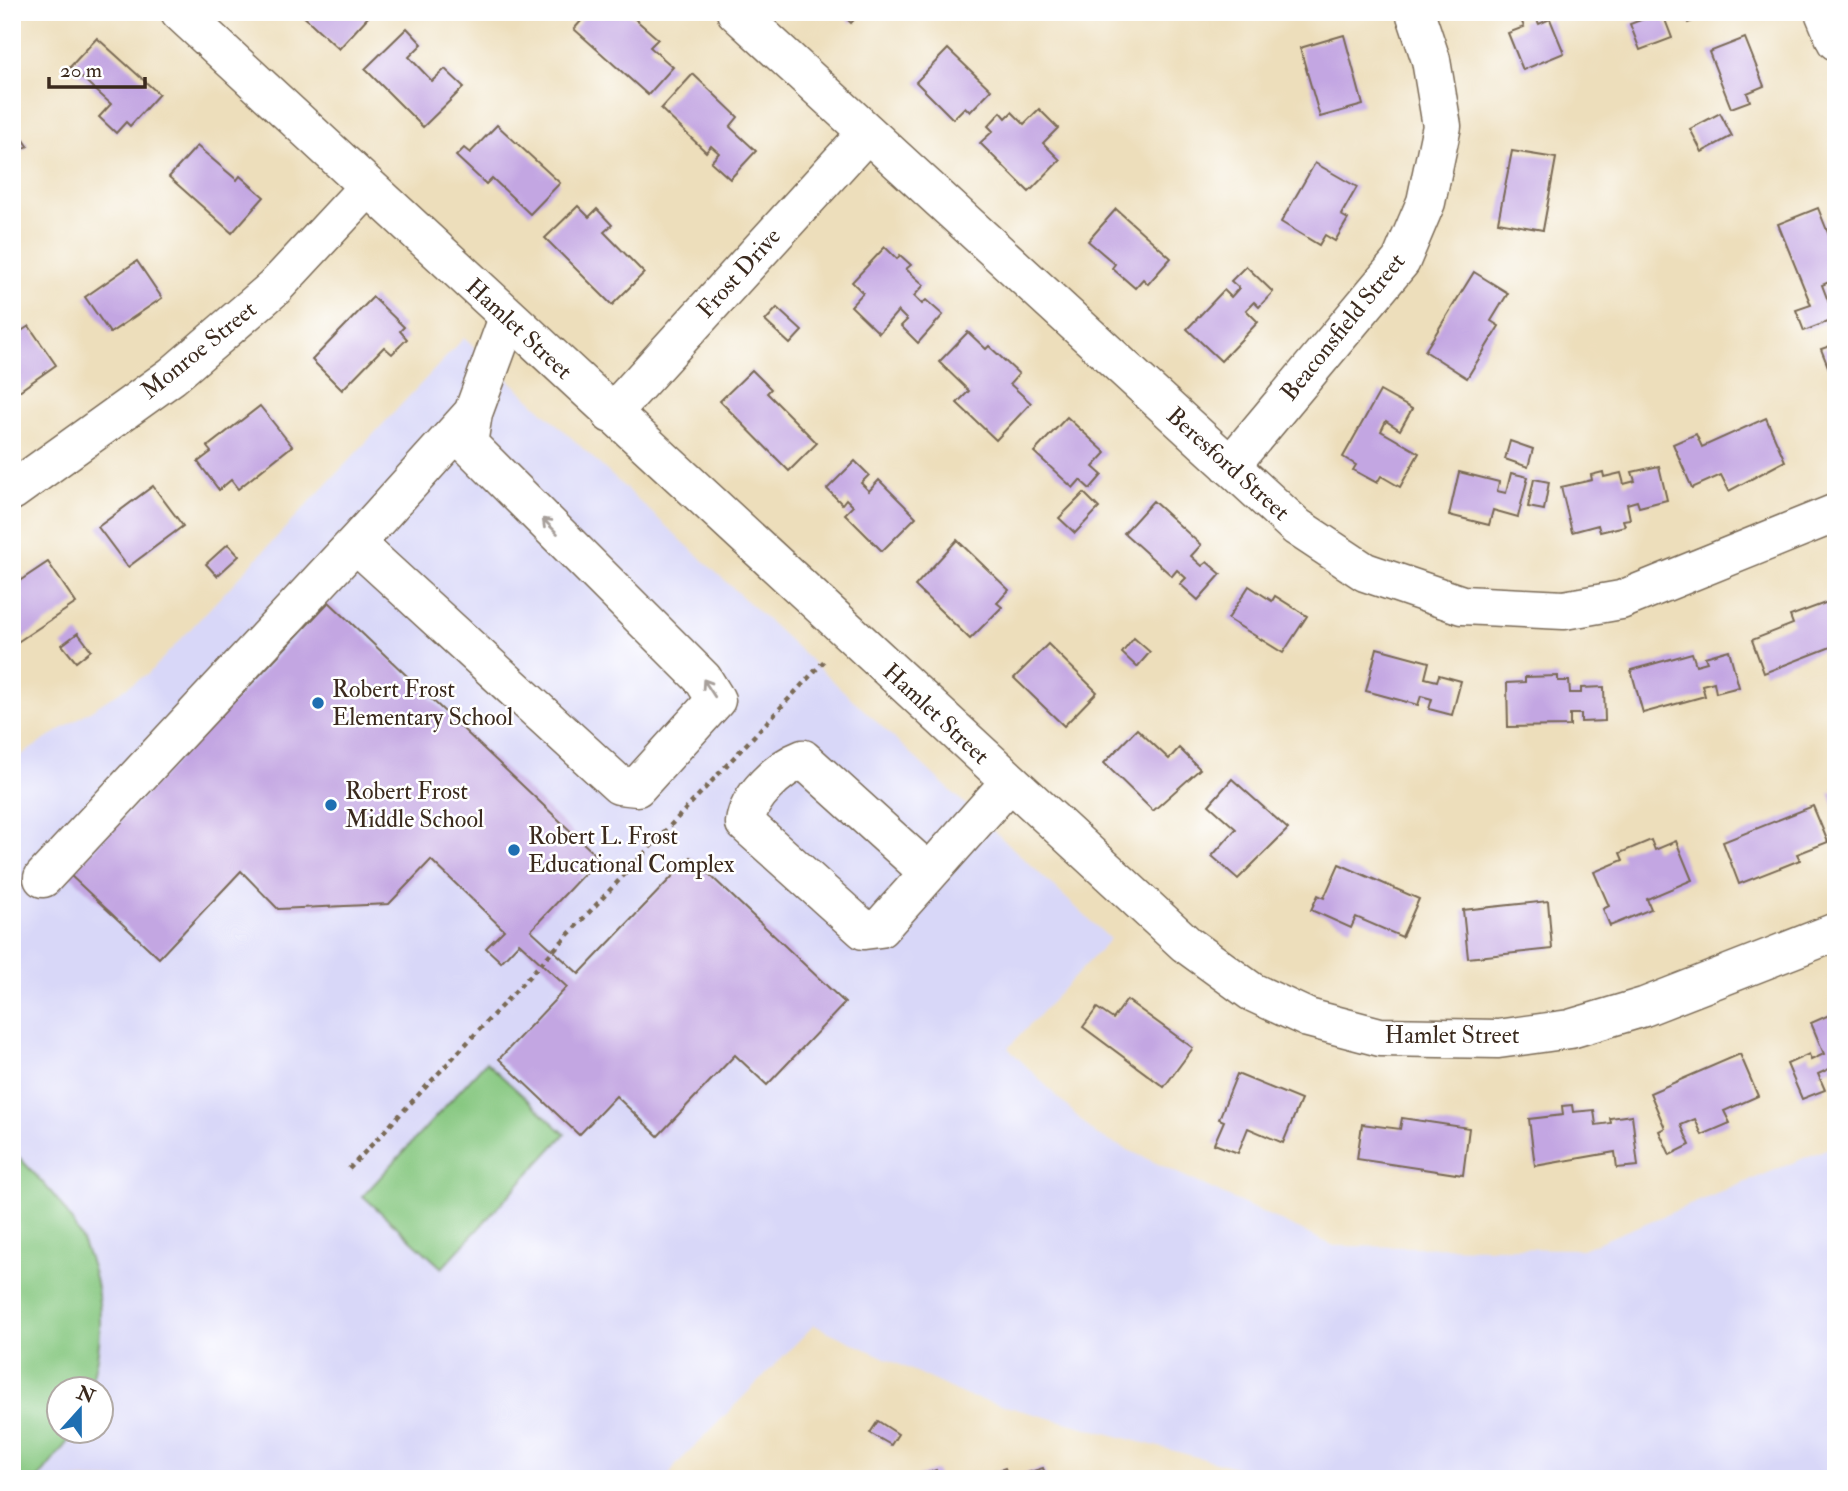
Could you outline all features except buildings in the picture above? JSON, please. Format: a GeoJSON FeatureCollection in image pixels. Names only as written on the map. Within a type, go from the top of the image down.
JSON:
{"type":"FeatureCollection","features":[{"type":"Feature","properties":{"kind":"street","name":"Hamlet Street"},"geometry":{"type":"LineString","coordinates":[[180,12],[1186,944],[1252,992],[1308,1018],[1380,1037],[1498,1039],[1570,1029],[1644,1007],[1836,932]]}},
{"type":"Feature","properties":{"kind":"street","name":"Beresford Street"},"geometry":{"type":"LineString","coordinates":[[736,12],[1297,527],[1365,572],[1462,604],[1564,610],[1621,600],[1836,513]]}},
{"type":"Feature","properties":{"kind":"street","name":"Beaconsfield Street"},"geometry":{"type":"LineString","coordinates":[[1230,466],[1401,261],[1426,202],[1442,126],[1431,60],[1415,12]]}},
{"type":"Feature","properties":{"kind":"street"},"geometry":{"type":"LineString","coordinates":[[1824,12],[1836,41]]}},
{"type":"Feature","properties":{"kind":"street","name":"Frost Drive"},"geometry":{"type":"LineString","coordinates":[[611,414],[867,133]]}},
{"type":"Feature","properties":{"kind":"street","name":"Monroe Street"},"geometry":{"type":"LineString","coordinates":[[12,491],[172,376],[274,288],[367,188]]}},
{"type":"Feature","properties":{"kind":"street"},"geometry":{"type":"LineString","coordinates":[[363,536],[364,551],[619,785],[636,787],[716,700],[703,679],[468,444],[473,414],[508,318]]}},
{"type":"Feature","properties":{"kind":"street"},"geometry":{"type":"LineString","coordinates":[[43,878],[363,536],[473,414]]}},
{"type":"Feature","properties":{"kind":"street"},"geometry":{"type":"LineString","coordinates":[[929,873],[803,759],[788,765],[747,808],[745,823],[864,930],[880,928],[929,873],[1010,782]]}},
{"type":"Feature","properties":{"kind":"path"},"geometry":{"type":"LineString","coordinates":[[349,1168],[826,659]]}},
{"type":"Feature","properties":{"kind":"shaded area","name":"Robert L. Frost Educational Complex"},"geometry":{"type":"Polygon","coordinates":[[[464,338],[1110,939],[1008,1048],[1096,1135],[1334,1246],[1582,1249],[1836,1145],[1836,1479],[1280,1479],[967,1396],[814,1325],[676,1465],[667,1479],[12,1479],[12,761],[149,673],[464,338]]]}},
{"type":"Feature","properties":{"kind":"green space"},"geometry":{"type":"Polygon","coordinates":[[[486,1062],[565,1134],[442,1268],[363,1196],[486,1062]]]}},
{"type":"Feature","properties":{"kind":"green space"},"geometry":{"type":"Polygon","coordinates":[[[12,1150],[54,1195],[73,1223],[92,1269],[100,1316],[93,1376],[46,1376],[46,1446],[64,1446],[38,1479],[12,1479],[12,1150]]]}},
{"type":"Feature","properties":{"kind":"place","name":"Robert Frost Elementary School"},"geometry":{"type":"Point","coordinates":[318,703]}},
{"type":"Feature","properties":{"kind":"place","name":"Robert Frost Middle School"},"geometry":{"type":"Point","coordinates":[331,805]}},
{"type":"Feature","properties":{"kind":"place","name":"Robert L. Frost Educational Complex"},"geometry":{"type":"Point","coordinates":[514,850]}}]}
